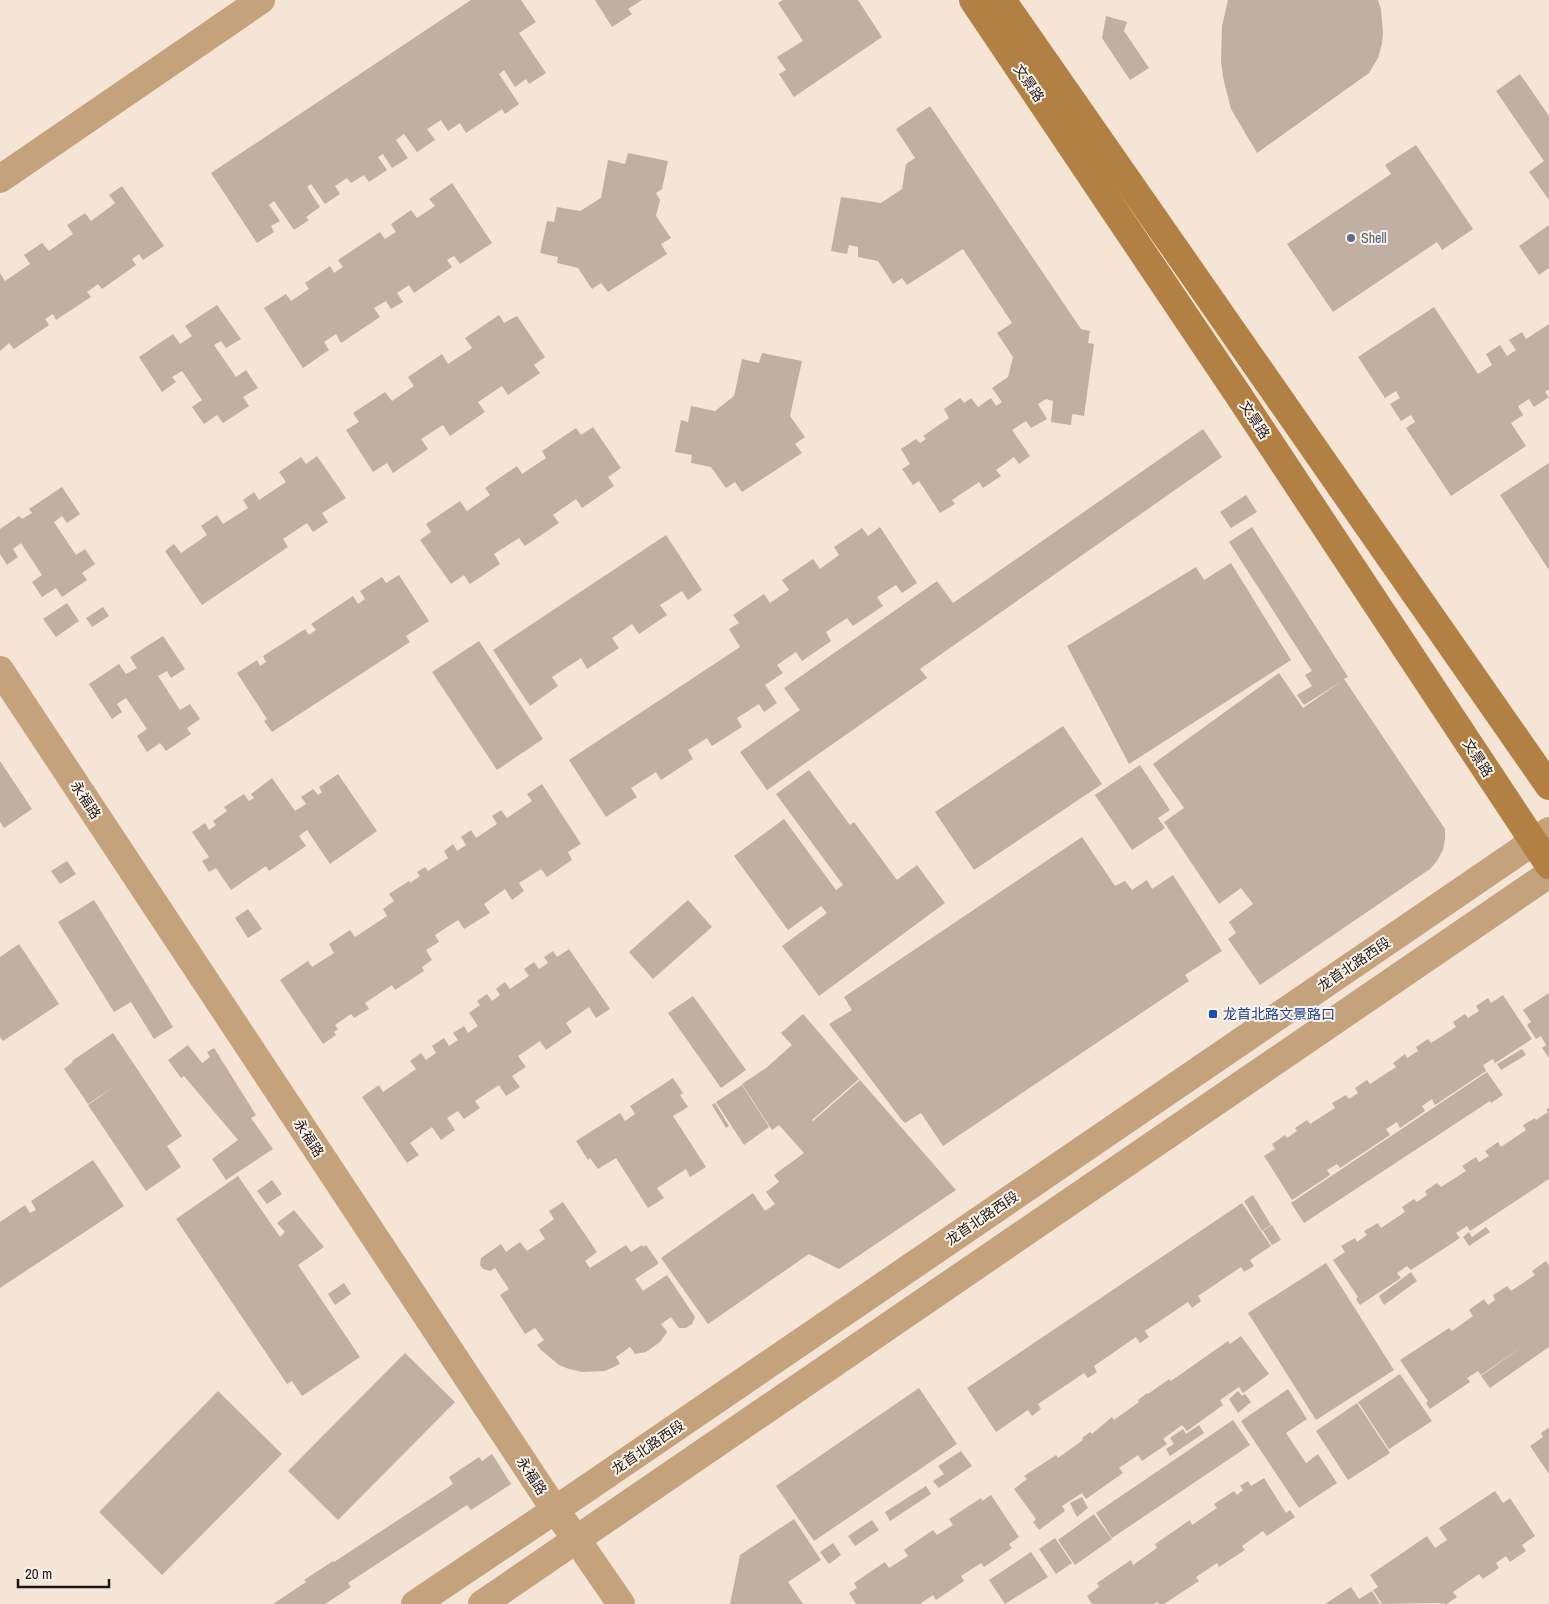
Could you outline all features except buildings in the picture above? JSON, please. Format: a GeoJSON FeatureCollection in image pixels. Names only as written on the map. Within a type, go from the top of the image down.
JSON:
{"type":"FeatureCollection","features":[{"type":"Feature","properties":{"kind":"main road","name":"文景路"},"geometry":{"type":"LineString","coordinates":[[973,0],[1541,837],[1549,865]]}},
{"type":"Feature","properties":{"kind":"main road","name":"文景路"},"geometry":{"type":"LineString","coordinates":[[1002,0],[1549,786]]}},
{"type":"Feature","properties":{"kind":"street"},"geometry":{"type":"LineString","coordinates":[[0,179],[261,0]]}},
{"type":"Feature","properties":{"kind":"street","name":"永福路"},"geometry":{"type":"LineString","coordinates":[[0,670],[555,1510],[621,1604]]}},
{"type":"Feature","properties":{"kind":"street","name":"龙首北路西段"},"geometry":{"type":"LineString","coordinates":[[415,1604],[1541,837]]}},
{"type":"Feature","properties":{"kind":"street"},"geometry":{"type":"LineString","coordinates":[[482,1604],[1549,874]]}},
{"type":"Feature","properties":{"kind":"place","name":"Shell"},"geometry":{"type":"Point","coordinates":[1351,238]}},
{"type":"Feature","properties":{"kind":"place","name":"龙首北路文景路口"},"geometry":{"type":"Point","coordinates":[1213,1014]}}]}
